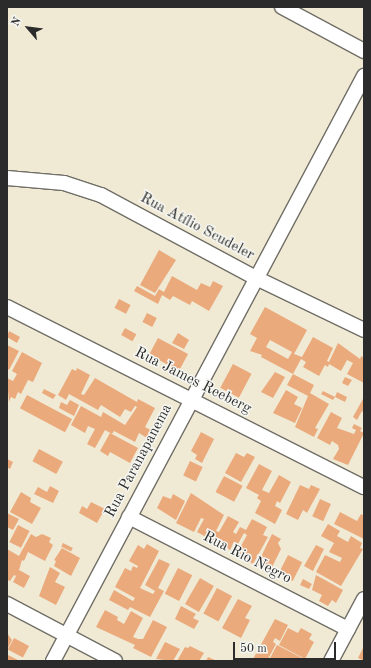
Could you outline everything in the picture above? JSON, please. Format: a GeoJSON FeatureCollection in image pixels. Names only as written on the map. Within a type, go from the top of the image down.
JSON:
{"type":"FeatureCollection","features":[{"type":"Feature","properties":{"kind":"street"},"geometry":{"type":"LineString","coordinates":[[282,7],[364,51]]}},
{"type":"Feature","properties":{"kind":"street","name":"Rua Paranapanema"},"geometry":{"type":"LineString","coordinates":[[53,661],[364,76]]}},
{"type":"Feature","properties":{"kind":"street","name":"Rua Atílio Scudeler"},"geometry":{"type":"LineString","coordinates":[[7,178],[64,183],[101,195],[256,278],[364,330]]}},
{"type":"Feature","properties":{"kind":"street","name":"Rua James Reeberg"},"geometry":{"type":"LineString","coordinates":[[7,307],[364,487]]}},
{"type":"Feature","properties":{"kind":"street","name":"Rua Rio Negro"},"geometry":{"type":"LineString","coordinates":[[129,517],[348,629]]}},
{"type":"Feature","properties":{"kind":"street"},"geometry":{"type":"LineString","coordinates":[[331,661],[364,599]]}},
{"type":"Feature","properties":{"kind":"street"},"geometry":{"type":"LineString","coordinates":[[7,604],[115,661]]}},
{"type":"Feature","properties":{"kind":"building"},"geometry":{"type":"Polygon","coordinates":[[[159,250],[176,260],[155,293],[140,285],[159,250]]]}},
{"type":"Feature","properties":{"kind":"building"},"geometry":{"type":"Polygon","coordinates":[[[172,276],[197,290],[201,283],[210,287],[213,281],[223,286],[209,311],[192,301],[190,305],[173,296],[170,300],[162,295],[158,304],[134,291],[137,286],[155,296],[159,289],[164,292],[172,276]]]}},
{"type":"Feature","properties":{"kind":"building"},"geometry":{"type":"Polygon","coordinates":[[[119,299],[131,305],[126,314],[114,308],[119,299]]]}},
{"type":"Feature","properties":{"kind":"building"},"geometry":{"type":"Polygon","coordinates":[[[265,307],[307,330],[294,354],[302,357],[313,337],[333,348],[327,361],[329,362],[338,343],[360,359],[361,356],[364,358],[364,383],[347,374],[353,363],[347,360],[341,371],[329,364],[328,367],[325,365],[319,376],[303,367],[306,362],[301,359],[293,374],[261,357],[262,355],[250,351],[257,338],[250,334],[265,307]],[[270,340],[266,347],[288,359],[292,352],[270,340]]]}},
{"type":"Feature","properties":{"kind":"building"},"geometry":{"type":"Polygon","coordinates":[[[147,313],[157,318],[152,327],[142,322],[147,313]]]}},
{"type":"Feature","properties":{"kind":"building"},"geometry":{"type":"Polygon","coordinates":[[[125,328],[136,334],[132,341],[121,335],[125,328]]]}},
{"type":"Feature","properties":{"kind":"building"},"geometry":{"type":"Polygon","coordinates":[[[9,331],[20,337],[17,343],[7,337],[9,331]]]}},
{"type":"Feature","properties":{"kind":"building"},"geometry":{"type":"Polygon","coordinates":[[[178,333],[189,340],[184,349],[172,343],[178,333]]]}},
{"type":"Feature","properties":{"kind":"building"},"geometry":{"type":"Polygon","coordinates":[[[158,338],[188,354],[179,371],[149,355],[158,338]]]}},
{"type":"Feature","properties":{"kind":"building"},"geometry":{"type":"Polygon","coordinates":[[[7,345],[19,351],[9,370],[7,368],[7,345]]]}},
{"type":"Feature","properties":{"kind":"building"},"geometry":{"type":"Polygon","coordinates":[[[22,352],[42,363],[33,382],[28,380],[21,394],[18,392],[15,399],[11,397],[9,402],[7,378],[13,381],[17,374],[12,371],[22,352]]]}},
{"type":"Feature","properties":{"kind":"building"},"geometry":{"type":"Polygon","coordinates":[[[233,364],[252,374],[239,398],[220,388],[233,364]]]}},
{"type":"Feature","properties":{"kind":"building"},"geometry":{"type":"Polygon","coordinates":[[[77,368],[90,375],[81,394],[84,395],[95,378],[137,402],[138,399],[155,408],[145,427],[154,432],[150,440],[139,433],[135,442],[114,431],[112,434],[105,430],[95,448],[87,444],[95,429],[88,426],[85,433],[71,425],[81,406],[101,417],[103,412],[125,425],[137,407],[135,406],[131,412],[125,409],[120,417],[101,405],[98,410],[69,394],[66,400],[58,395],[72,369],[76,371],[77,368]]]}},
{"type":"Feature","properties":{"kind":"building"},"geometry":{"type":"Polygon","coordinates":[[[275,372],[285,377],[273,398],[261,392],[275,372]]]}},
{"type":"Feature","properties":{"kind":"building"},"geometry":{"type":"Polygon","coordinates":[[[293,374],[314,385],[310,393],[329,404],[315,428],[318,429],[314,437],[295,427],[308,396],[287,385],[293,374]]]}},
{"type":"Feature","properties":{"kind":"building"},"geometry":{"type":"Polygon","coordinates":[[[345,377],[352,380],[348,386],[342,383],[345,377]]]}},
{"type":"Feature","properties":{"kind":"building"},"geometry":{"type":"Polygon","coordinates":[[[44,389],[56,395],[53,399],[42,393],[44,389]]]}},
{"type":"Feature","properties":{"kind":"building"},"geometry":{"type":"Polygon","coordinates":[[[286,390],[298,397],[294,404],[302,408],[295,423],[273,413],[286,390]]]}},
{"type":"Feature","properties":{"kind":"building"},"geometry":{"type":"Polygon","coordinates":[[[323,391],[335,397],[333,400],[321,394],[323,391]]]}},
{"type":"Feature","properties":{"kind":"building"},"geometry":{"type":"Polygon","coordinates":[[[337,392],[347,397],[345,402],[335,397],[337,392]]]}},
{"type":"Feature","properties":{"kind":"building"},"geometry":{"type":"Polygon","coordinates":[[[27,395],[72,419],[65,432],[20,408],[27,395]]]}},
{"type":"Feature","properties":{"kind":"building"},"geometry":{"type":"Polygon","coordinates":[[[364,397],[364,413],[362,411],[357,420],[353,417],[364,397]]]}},
{"type":"Feature","properties":{"kind":"building"},"geometry":{"type":"Polygon","coordinates":[[[70,400],[79,405],[74,416],[59,408],[61,402],[67,405],[70,400]]]}},
{"type":"Feature","properties":{"kind":"building"},"geometry":{"type":"Polygon","coordinates":[[[331,412],[342,418],[337,428],[354,434],[356,430],[352,428],[354,424],[362,428],[360,431],[364,433],[348,465],[333,459],[339,449],[338,445],[332,441],[330,445],[317,438],[331,412]]]}},
{"type":"Feature","properties":{"kind":"building"},"geometry":{"type":"Polygon","coordinates":[[[201,432],[214,439],[202,463],[195,459],[197,455],[191,451],[201,432]]]}},
{"type":"Feature","properties":{"kind":"building"},"geometry":{"type":"Polygon","coordinates":[[[110,433],[138,448],[130,463],[110,452],[108,456],[100,451],[110,433]]]}},
{"type":"Feature","properties":{"kind":"building"},"geometry":{"type":"Polygon","coordinates":[[[39,449],[63,462],[56,474],[32,461],[39,449]]]}},
{"type":"Feature","properties":{"kind":"building"},"geometry":{"type":"Polygon","coordinates":[[[236,453],[244,457],[247,453],[255,457],[241,482],[225,473],[236,453]]]}},
{"type":"Feature","properties":{"kind":"building"},"geometry":{"type":"Polygon","coordinates":[[[7,459],[13,462],[10,469],[7,467],[7,459]]]}},
{"type":"Feature","properties":{"kind":"building"},"geometry":{"type":"Polygon","coordinates":[[[190,461],[203,467],[196,481],[183,476],[190,461]]]}},
{"type":"Feature","properties":{"kind":"building"},"geometry":{"type":"Polygon","coordinates":[[[259,464],[272,471],[262,490],[269,493],[279,475],[291,482],[280,503],[277,501],[275,506],[282,510],[275,524],[255,513],[261,501],[257,498],[259,495],[246,488],[259,464]]]}},
{"type":"Feature","properties":{"kind":"building"},"geometry":{"type":"Polygon","coordinates":[[[224,476],[243,486],[234,502],[216,492],[224,476]]]}},
{"type":"Feature","properties":{"kind":"building"},"geometry":{"type":"Polygon","coordinates":[[[300,485],[309,489],[311,485],[320,489],[307,513],[303,510],[298,520],[286,514],[300,485]]]}},
{"type":"Feature","properties":{"kind":"building"},"geometry":{"type":"Polygon","coordinates":[[[50,486],[59,491],[53,503],[34,494],[38,487],[47,492],[50,486]]]}},
{"type":"Feature","properties":{"kind":"building"},"geometry":{"type":"Polygon","coordinates":[[[21,492],[31,498],[30,502],[41,508],[32,524],[10,512],[21,492]]]}},
{"type":"Feature","properties":{"kind":"building"},"geometry":{"type":"Polygon","coordinates":[[[191,493],[224,515],[216,531],[219,532],[228,516],[239,522],[233,532],[236,534],[240,527],[246,530],[252,519],[267,527],[263,535],[268,537],[253,564],[237,553],[247,535],[244,533],[238,544],[234,542],[230,550],[197,532],[204,519],[201,518],[194,532],[176,523],[191,493]]]}},
{"type":"Feature","properties":{"kind":"building"},"geometry":{"type":"Polygon","coordinates":[[[173,494],[185,501],[176,520],[157,508],[163,496],[171,499],[173,494]]]}},
{"type":"Feature","properties":{"kind":"building"},"geometry":{"type":"Polygon","coordinates":[[[320,499],[331,504],[323,521],[312,516],[320,499]]]}},
{"type":"Feature","properties":{"kind":"building"},"geometry":{"type":"Polygon","coordinates":[[[91,502],[105,509],[97,523],[79,513],[82,506],[87,509],[91,502]]]}},
{"type":"Feature","properties":{"kind":"building"},"geometry":{"type":"Polygon","coordinates":[[[340,512],[357,521],[361,514],[364,516],[364,539],[334,524],[340,512]]]}},
{"type":"Feature","properties":{"kind":"building"},"geometry":{"type":"Polygon","coordinates":[[[7,513],[19,519],[13,530],[7,527],[7,513]]]}},
{"type":"Feature","properties":{"kind":"building"},"geometry":{"type":"Polygon","coordinates":[[[328,524],[340,531],[337,536],[348,542],[351,536],[362,543],[360,548],[363,549],[341,586],[316,572],[325,555],[340,562],[342,558],[329,552],[334,543],[321,536],[328,524]]]}},
{"type":"Feature","properties":{"kind":"building"},"geometry":{"type":"Polygon","coordinates":[[[18,525],[30,531],[21,548],[9,542],[18,525]]]}},
{"type":"Feature","properties":{"kind":"building"},"geometry":{"type":"Polygon","coordinates":[[[31,534],[36,537],[42,534],[51,538],[49,542],[53,545],[45,561],[28,552],[24,561],[22,560],[19,570],[30,576],[24,588],[13,582],[16,576],[14,575],[10,581],[7,580],[7,549],[19,556],[31,534]]]}},
{"type":"Feature","properties":{"kind":"building"},"geometry":{"type":"Polygon","coordinates":[[[272,534],[281,539],[278,543],[281,549],[270,571],[257,565],[272,534]]]}},
{"type":"Feature","properties":{"kind":"building"},"geometry":{"type":"Polygon","coordinates":[[[63,543],[73,548],[71,552],[61,547],[63,543]]]}},
{"type":"Feature","properties":{"kind":"building"},"geometry":{"type":"Polygon","coordinates":[[[147,544],[159,551],[140,588],[153,594],[155,591],[145,585],[159,559],[170,564],[158,588],[164,591],[150,617],[130,607],[128,610],[109,600],[114,590],[133,601],[135,598],[115,587],[125,568],[131,571],[133,566],[137,568],[138,566],[129,561],[138,545],[144,549],[147,544]]]}},
{"type":"Feature","properties":{"kind":"building"},"geometry":{"type":"Polygon","coordinates":[[[316,545],[324,549],[313,571],[304,566],[316,545]]]}},
{"type":"Feature","properties":{"kind":"building"},"geometry":{"type":"Polygon","coordinates":[[[62,548],[80,558],[71,576],[54,566],[56,561],[54,560],[62,548]]]}},
{"type":"Feature","properties":{"kind":"building"},"geometry":{"type":"Polygon","coordinates":[[[288,555],[302,562],[293,581],[278,574],[288,555]]]}},
{"type":"Feature","properties":{"kind":"building"},"geometry":{"type":"Polygon","coordinates":[[[50,567],[60,573],[55,582],[65,587],[56,605],[39,596],[50,567]]]}},
{"type":"Feature","properties":{"kind":"building"},"geometry":{"type":"Polygon","coordinates":[[[178,568],[192,575],[179,601],[165,594],[178,568]]]}},
{"type":"Feature","properties":{"kind":"building"},"geometry":{"type":"Polygon","coordinates":[[[316,575],[343,590],[336,603],[332,600],[328,606],[319,601],[322,595],[312,590],[316,575]]]}},
{"type":"Feature","properties":{"kind":"building"},"geometry":{"type":"Polygon","coordinates":[[[200,578],[214,586],[199,612],[185,604],[200,578]]]}},
{"type":"Feature","properties":{"kind":"building"},"geometry":{"type":"Polygon","coordinates":[[[303,579],[312,584],[309,589],[300,585],[303,579]]]}},
{"type":"Feature","properties":{"kind":"building"},"geometry":{"type":"Polygon","coordinates":[[[217,588],[232,596],[218,622],[203,614],[217,588]]]}},
{"type":"Feature","properties":{"kind":"building"},"geometry":{"type":"Polygon","coordinates":[[[238,599],[252,606],[245,618],[250,620],[241,638],[222,628],[238,599]]]}},
{"type":"Feature","properties":{"kind":"building"},"geometry":{"type":"Polygon","coordinates":[[[181,606],[196,614],[193,618],[199,621],[194,629],[175,619],[181,606]]]}},
{"type":"Feature","properties":{"kind":"building"},"geometry":{"type":"Polygon","coordinates":[[[105,610],[118,617],[117,620],[124,624],[131,611],[143,618],[133,637],[138,639],[143,639],[153,620],[167,627],[151,657],[133,648],[135,645],[96,627],[105,610]]]}},
{"type":"Feature","properties":{"kind":"building"},"geometry":{"type":"Polygon","coordinates":[[[275,619],[288,625],[280,641],[275,638],[273,642],[276,644],[267,661],[252,661],[275,619]]]}},
{"type":"Feature","properties":{"kind":"building"},"geometry":{"type":"Polygon","coordinates":[[[288,628],[298,633],[301,628],[312,634],[309,639],[314,642],[305,659],[279,645],[288,628]]]}},
{"type":"Feature","properties":{"kind":"building"},"geometry":{"type":"Polygon","coordinates":[[[7,633],[12,640],[7,650],[7,633]]]}},
{"type":"Feature","properties":{"kind":"building"},"geometry":{"type":"Polygon","coordinates":[[[14,638],[29,646],[23,657],[8,649],[14,638]]]}},
{"type":"Feature","properties":{"kind":"building"},"geometry":{"type":"Polygon","coordinates":[[[165,642],[180,649],[173,661],[156,659],[165,642]]]}},
{"type":"Feature","properties":{"kind":"building"},"geometry":{"type":"Polygon","coordinates":[[[277,645],[306,660],[269,660],[277,645]]]}},
{"type":"Feature","properties":{"kind":"building"},"geometry":{"type":"Polygon","coordinates":[[[190,646],[204,653],[199,661],[177,661],[185,647],[188,648],[190,646]]]}},
{"type":"Feature","properties":{"kind":"building"},"geometry":{"type":"Polygon","coordinates":[[[364,646],[364,661],[358,658],[364,646]]]}},
{"type":"Feature","properties":{"kind":"building"},"geometry":{"type":"Polygon","coordinates":[[[8,655],[20,661],[7,661],[8,655]]]}},
{"type":"Feature","properties":{"kind":"building"},"geometry":{"type":"Polygon","coordinates":[[[208,657],[217,661],[206,661],[208,657]]]}}]}
